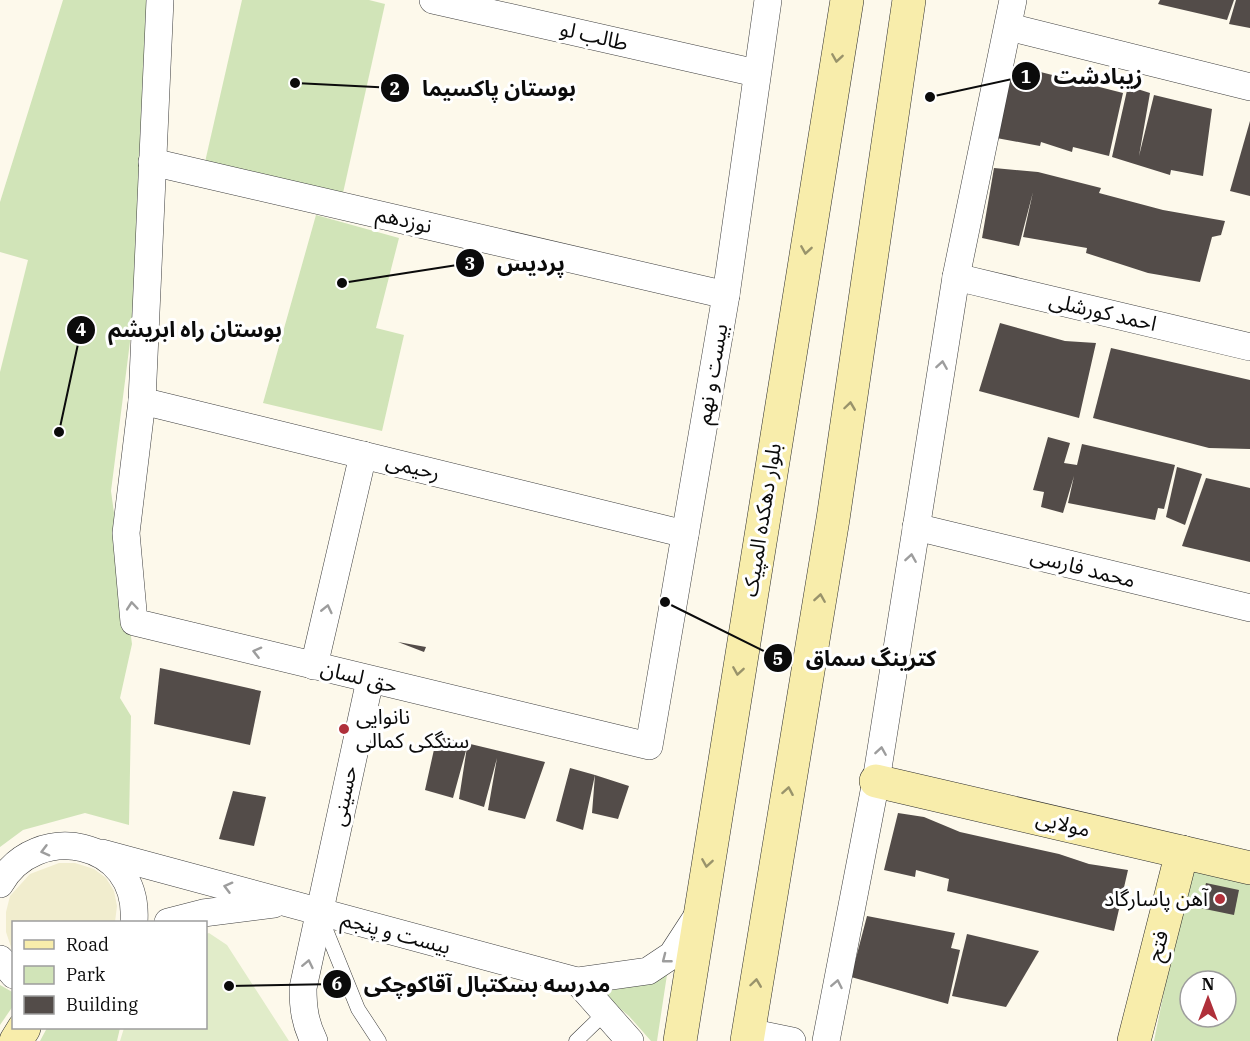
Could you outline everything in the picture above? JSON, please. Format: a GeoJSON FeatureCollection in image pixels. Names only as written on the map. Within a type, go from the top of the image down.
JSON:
{"type":"FeatureCollection","features":[{"type":"Feature","properties":{"kind":"main road","name":"بلوار دهکده المپیک"},"geometry":{"type":"LineString","coordinates":[[681,1041],[847,0]]}},
{"type":"Feature","properties":{"kind":"main road"},"geometry":{"type":"LineString","coordinates":[[748,1037],[833,519],[909,0]]}},
{"type":"Feature","properties":{"kind":"main road","name":"مولایی"},"geometry":{"type":"LineString","coordinates":[[876,780],[1250,868]]}},
{"type":"Feature","properties":{"kind":"main road","name":"فتح"},"geometry":{"type":"LineString","coordinates":[[1134,1041],[1182,852]]}},
{"type":"Feature","properties":{"kind":"street"},"geometry":{"type":"LineString","coordinates":[[142,401],[160,0]]}},
{"type":"Feature","properties":{"kind":"street","name":"طالب لو"},"geometry":{"type":"LineString","coordinates":[[433,0],[756,73]]}},
{"type":"Feature","properties":{"kind":"street","name":"بیست و نهم"},"geometry":{"type":"LineString","coordinates":[[649,746],[726,295],[768,0]]}},
{"type":"Feature","properties":{"kind":"street"},"geometry":{"type":"LineString","coordinates":[[826,1041],[876,780],[956,277],[1013,0]]}},
{"type":"Feature","properties":{"kind":"street"},"geometry":{"type":"LineString","coordinates":[[1009,27],[1250,87]]}},
{"type":"Feature","properties":{"kind":"street","name":"نوزدهم"},"geometry":{"type":"LineString","coordinates":[[152,162],[726,295]]}},
{"type":"Feature","properties":{"kind":"street","name":"احمد کورشلی"},"geometry":{"type":"LineString","coordinates":[[956,277],[1250,347]]}},
{"type":"Feature","properties":{"kind":"street","name":"رحیمی"},"geometry":{"type":"LineString","coordinates":[[142,401],[685,534]]}},
{"type":"Feature","properties":{"kind":"street","name":"حق لسان"},"geometry":{"type":"LineString","coordinates":[[142,401],[126,533],[134,622],[649,746]]}},
{"type":"Feature","properties":{"kind":"street"},"geometry":{"type":"LineString","coordinates":[[314,666],[363,455]]}},
{"type":"Feature","properties":{"kind":"street","name":"محمد فارسی"},"geometry":{"type":"LineString","coordinates":[[916,527],[1250,608]]}},
{"type":"Feature","properties":{"kind":"street","name":"حسینی"},"geometry":{"type":"LineString","coordinates":[[314,1041],[304,1016],[303,988],[370,680]]}},
{"type":"Feature","properties":{"kind":"street","name":"بیست و پنجم"},"geometry":{"type":"LineString","coordinates":[[0,884],[4,876],[22,859],[44,850],[68,847],[102,853],[577,981]]}},
{"type":"Feature","properties":{"kind":"street"},"geometry":{"type":"LineString","coordinates":[[102,853],[126,877],[135,905],[134,921]]}},
{"type":"Feature","properties":{"kind":"street","name":"بیست و پنجم"},"geometry":{"type":"LineString","coordinates":[[172,921],[203,913],[284,902]]}},
{"type":"Feature","properties":{"kind":"street"},"geometry":{"type":"LineString","coordinates":[[577,981],[648,972],[672,955],[700,912]]}},
{"type":"Feature","properties":{"kind":"street"},"geometry":{"type":"LineString","coordinates":[[0,959],[12,973]]}},
{"type":"Feature","properties":{"kind":"street"},"geometry":{"type":"LineString","coordinates":[[577,981],[630,1041]]}},
{"type":"Feature","properties":{"kind":"street"},"geometry":{"type":"LineString","coordinates":[[748,1037],[792,1041]]}},
{"type":"Feature","properties":{"kind":"lane"},"geometry":{"type":"LineString","coordinates":[[319,912],[358,1009],[379,1041]]}},
{"type":"Feature","properties":{"kind":"lane"},"geometry":{"type":"LineString","coordinates":[[576,1041],[606,1012]]}},
{"type":"Feature","properties":{"kind":"shaded area"},"geometry":{"type":"Polygon","coordinates":[[[59,863],[75,863],[94,869],[106,878],[114,891],[117,906],[115,921],[12,921],[12,950],[6,932],[6,912],[10,896],[30,874],[59,863]]]}},
{"type":"Feature","properties":{"kind":"green space"},"geometry":{"type":"Polygon","coordinates":[[[63,0],[150,0],[145,224],[111,491],[132,644],[120,698],[131,716],[129,825],[85,813],[23,830],[0,847],[0,372],[28,260],[0,252],[0,202],[63,0]]]}},
{"type":"Feature","properties":{"kind":"green space"},"geometry":{"type":"Polygon","coordinates":[[[242,0],[369,0],[385,4],[343,193],[205,162],[242,0]]]}},
{"type":"Feature","properties":{"kind":"green space"},"geometry":{"type":"Polygon","coordinates":[[[316,215],[399,238],[376,328],[404,335],[382,431],[263,403],[316,215]]]}},
{"type":"Feature","properties":{"kind":"green space"},"geometry":{"type":"Polygon","coordinates":[[[1189,868],[1250,882],[1250,1041],[1154,1041],[1189,868]]]}},
{"type":"Feature","properties":{"kind":"green space"},"geometry":{"type":"Polygon","coordinates":[[[207,934],[227,945],[289,1041],[120,1041],[124,1029],[207,1029],[207,934]]]}},
{"type":"Feature","properties":{"kind":"green space"},"geometry":{"type":"Polygon","coordinates":[[[668,968],[657,1041],[651,1041],[629,1016],[598,990],[620,989],[668,968]]]}},
{"type":"Feature","properties":{"kind":"green space"},"geometry":{"type":"Polygon","coordinates":[[[0,985],[12,992],[12,1007],[0,1025],[0,985]]]}},
{"type":"Feature","properties":{"kind":"green space"},"geometry":{"type":"Polygon","coordinates":[[[46,1029],[120,1029],[117,1041],[40,1041],[46,1029]]]}},
{"type":"Feature","properties":{"kind":"building"},"geometry":{"type":"Polygon","coordinates":[[[1160,0],[1234,0],[1227,20],[1158,4],[1160,0]]]}},
{"type":"Feature","properties":{"kind":"building"},"geometry":{"type":"Polygon","coordinates":[[[1236,0],[1250,0],[1250,28],[1229,24],[1236,0]]]}},
{"type":"Feature","properties":{"kind":"building"},"geometry":{"type":"Polygon","coordinates":[[[1017,66],[1123,93],[1109,156],[1073,147],[1072,152],[1041,142],[1040,146],[991,137],[1003,76],[1017,66]]]}},
{"type":"Feature","properties":{"kind":"building"},"geometry":{"type":"Polygon","coordinates":[[[1128,86],[1150,93],[1139,156],[1154,95],[1212,109],[1203,176],[1171,170],[1170,175],[1112,157],[1128,86]]]}},
{"type":"Feature","properties":{"kind":"building"},"geometry":{"type":"Polygon","coordinates":[[[1250,121],[1250,196],[1230,191],[1250,121]]]}},
{"type":"Feature","properties":{"kind":"building"},"geometry":{"type":"Polygon","coordinates":[[[994,168],[1038,172],[1101,188],[1099,193],[1163,210],[1225,221],[1221,235],[1212,237],[1200,282],[1148,273],[1086,253],[1087,248],[1023,237],[1033,192],[1019,246],[982,238],[994,168]]]}},
{"type":"Feature","properties":{"kind":"building"},"geometry":{"type":"Polygon","coordinates":[[[1000,323],[1065,341],[1096,343],[1079,418],[979,391],[1000,323]]]}},
{"type":"Feature","properties":{"kind":"building"},"geometry":{"type":"Polygon","coordinates":[[[1111,348],[1250,380],[1250,449],[1209,448],[1093,418],[1111,348]]]}},
{"type":"Feature","properties":{"kind":"building"},"geometry":{"type":"Polygon","coordinates":[[[1048,437],[1070,443],[1064,463],[1077,465],[1082,444],[1175,465],[1164,509],[1158,508],[1155,520],[1068,503],[1074,476],[1063,513],[1041,507],[1044,492],[1033,490],[1048,437]]]}},
{"type":"Feature","properties":{"kind":"building"},"geometry":{"type":"Polygon","coordinates":[[[1177,467],[1202,474],[1185,525],[1166,517],[1177,467]]]}},
{"type":"Feature","properties":{"kind":"building"},"geometry":{"type":"Polygon","coordinates":[[[1206,478],[1250,488],[1250,562],[1182,546],[1206,478]]]}},
{"type":"Feature","properties":{"kind":"building"},"geometry":{"type":"Polygon","coordinates":[[[398,642],[426,647],[424,652],[398,642]]]}},
{"type":"Feature","properties":{"kind":"building"},"geometry":{"type":"Polygon","coordinates":[[[160,668],[261,691],[250,745],[154,724],[160,668]]]}},
{"type":"Feature","properties":{"kind":"building"},"geometry":{"type":"Polygon","coordinates":[[[437,736],[545,762],[525,819],[488,810],[497,758],[484,807],[459,799],[467,747],[453,798],[425,790],[437,736]]]}},
{"type":"Feature","properties":{"kind":"building"},"geometry":{"type":"Polygon","coordinates":[[[570,768],[595,775],[583,830],[556,821],[570,768]]]}},
{"type":"Feature","properties":{"kind":"building"},"geometry":{"type":"Polygon","coordinates":[[[595,775],[629,786],[618,819],[592,813],[595,775]]]}},
{"type":"Feature","properties":{"kind":"building"},"geometry":{"type":"Polygon","coordinates":[[[233,791],[266,797],[254,846],[219,839],[233,791]]]}},
{"type":"Feature","properties":{"kind":"building"},"geometry":{"type":"Polygon","coordinates":[[[898,813],[924,817],[960,832],[1059,854],[1089,864],[1128,870],[1114,931],[947,891],[949,879],[916,870],[915,877],[884,870],[898,813]]]}},
{"type":"Feature","properties":{"kind":"building","name":"آهن پاسارگاد"},"geometry":{"type":"Polygon","coordinates":[[[1206,883],[1239,890],[1234,915],[1200,908],[1206,883]]]}},
{"type":"Feature","properties":{"kind":"building"},"geometry":{"type":"Polygon","coordinates":[[[867,916],[955,933],[951,948],[960,950],[948,1004],[851,977],[867,916]]]}},
{"type":"Feature","properties":{"kind":"building"},"geometry":{"type":"Polygon","coordinates":[[[967,934],[1039,951],[1006,1007],[952,996],[967,934]]]}},
{"type":"Feature","properties":{"kind":"place","name":"بوستان پاکسیما"},"geometry":{"type":"Point","coordinates":[295,83]}},
{"type":"Feature","properties":{"kind":"place","name":"زیبادشت"},"geometry":{"type":"Point","coordinates":[930,97]}},
{"type":"Feature","properties":{"kind":"place","name":"پردیس"},"geometry":{"type":"Point","coordinates":[342,283]}},
{"type":"Feature","properties":{"kind":"place","name":"بوستان راه ابریشم"},"geometry":{"type":"Point","coordinates":[59,432]}},
{"type":"Feature","properties":{"kind":"place","name":"کترینگ سماق"},"geometry":{"type":"Point","coordinates":[665,602]}},
{"type":"Feature","properties":{"kind":"place","name":"نانوایی سنگکی کمالی"},"geometry":{"type":"Point","coordinates":[344,729]}},
{"type":"Feature","properties":{"kind":"place","name":"آهن پاسارگاد"},"geometry":{"type":"Point","coordinates":[1220,899]}},
{"type":"Feature","properties":{"kind":"place","name":"مدرسه بسکتبال آقاکوچکی"},"geometry":{"type":"Point","coordinates":[229,986]}}]}
